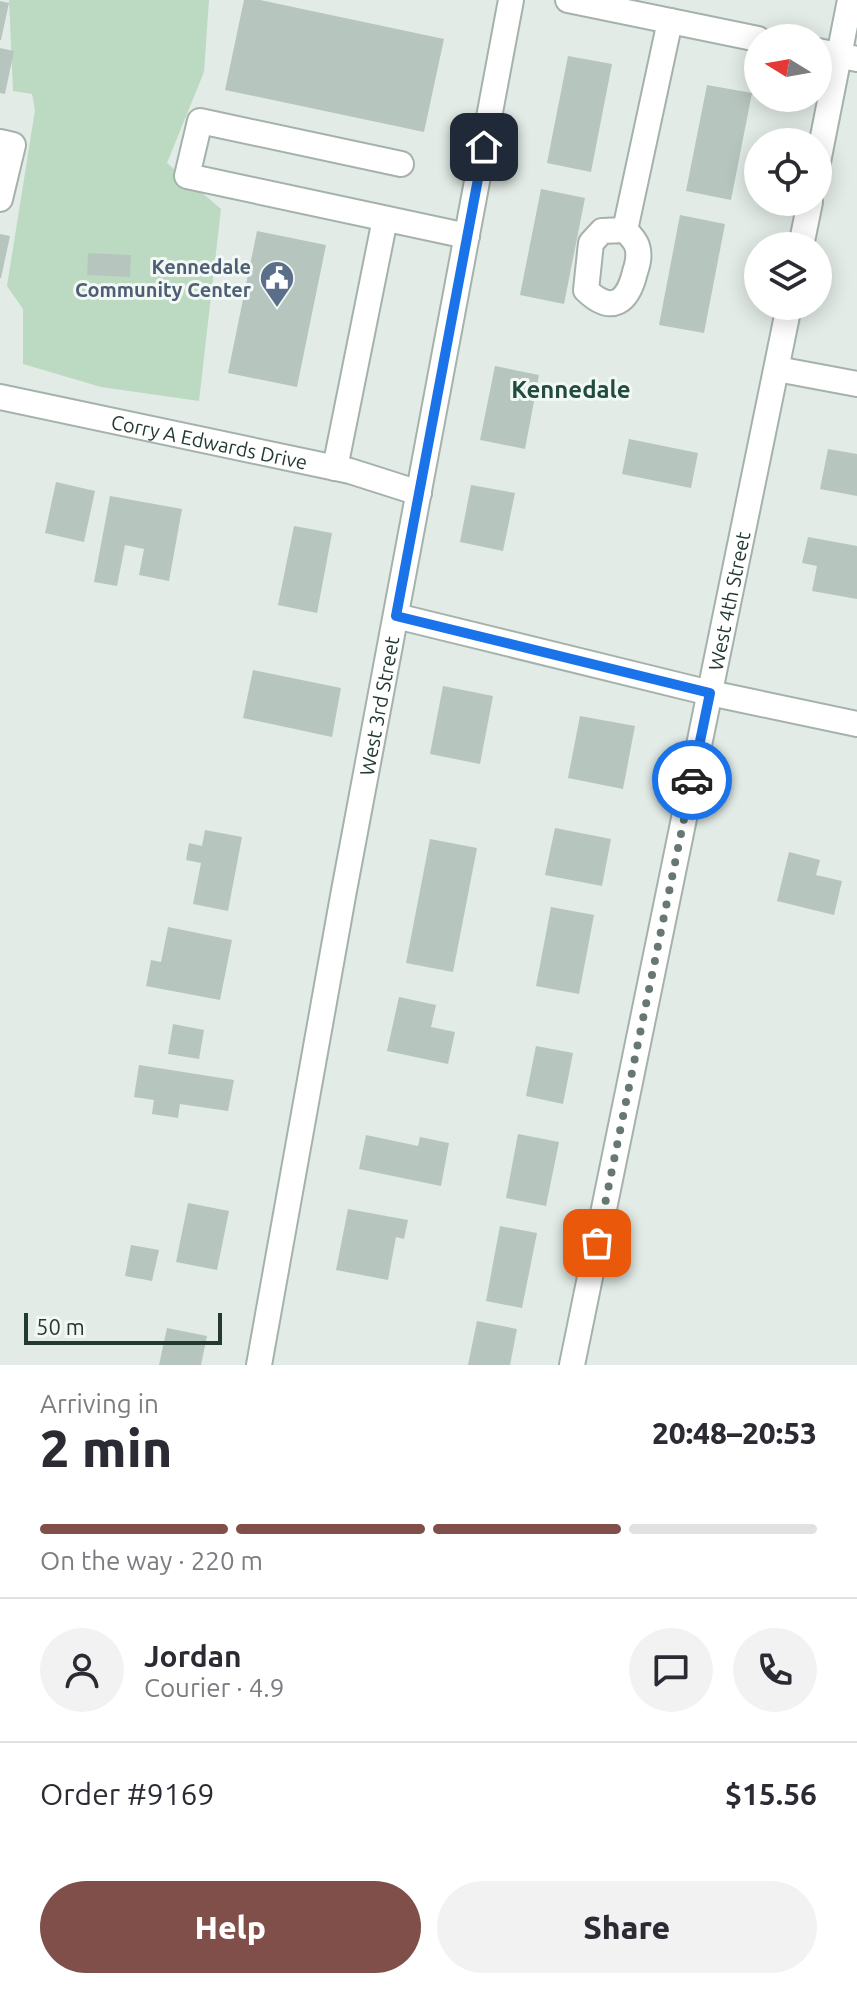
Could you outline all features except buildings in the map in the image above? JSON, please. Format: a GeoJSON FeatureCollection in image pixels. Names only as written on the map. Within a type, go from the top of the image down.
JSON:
{"type":"FeatureCollection","features":[{"type":"Feature","properties":{"kind":"street","name":"West 3rd Street"},"geometry":{"type":"LineString","coordinates":[[259,1365],[511,0]]}},
{"type":"Feature","properties":{"kind":"street"},"geometry":{"type":"LineString","coordinates":[[568,0],[744,36]]}},
{"type":"Feature","properties":{"kind":"street"},"geometry":{"type":"LineString","coordinates":[[824,128],[850,0]]}},
{"type":"Feature","properties":{"kind":"street"},"geometry":{"type":"LineString","coordinates":[[625,230],[670,21]]}},
{"type":"Feature","properties":{"kind":"street"},"geometry":{"type":"LineString","coordinates":[[401,164],[200,121],[187,176],[467,236]]}},
{"type":"Feature","properties":{"kind":"street"},"geometry":{"type":"LineString","coordinates":[[0,142],[13,145],[0,199]]}},
{"type":"Feature","properties":{"kind":"street"},"geometry":{"type":"LineString","coordinates":[[335,468],[385,219]]}},
{"type":"Feature","properties":{"kind":"street","name":"West 4th Street"},"geometry":{"type":"LineString","coordinates":[[572,1365],[786,320]]}},
{"type":"Feature","properties":{"kind":"street"},"geometry":{"type":"LineString","coordinates":[[777,369],[857,384]]}},
{"type":"Feature","properties":{"kind":"street","name":"Corry A Edwards Drive"},"geometry":{"type":"LineString","coordinates":[[0,397],[335,468],[419,493]]}},
{"type":"Feature","properties":{"kind":"street"},"geometry":{"type":"LineString","coordinates":[[396,616],[710,693],[857,724]]}},
{"type":"Feature","properties":{"kind":"green space"},"geometry":{"type":"Polygon","coordinates":[[[9,0],[209,0],[204,72],[167,163],[221,209],[199,401],[101,387],[23,364],[23,309],[7,286],[35,110],[32,94],[13,91],[9,0]]]}},
{"type":"Feature","properties":{"kind":"way so far"},"geometry":{"type":"LineString","coordinates":[[597,1243],[692,780]]}},
{"type":"Feature","properties":{"kind":"place","name":"Kennedale Community Center"},"geometry":{"type":"Point","coordinates":[277,309]}},
{"type":"Feature","properties":{"kind":"district","name":"Kennedale"},"geometry":{"type":"Point","coordinates":[571,389]}},
{"type":"Feature","properties":{"kind":"route"},"geometry":{"type":"LineString","coordinates":[[484,147],[396,616],[710,693],[692,780]]}}]}
